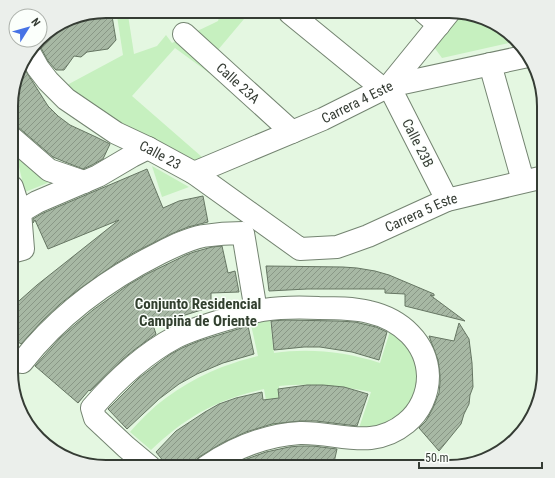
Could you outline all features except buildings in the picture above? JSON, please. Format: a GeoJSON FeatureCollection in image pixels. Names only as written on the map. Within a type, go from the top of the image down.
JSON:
{"type":"FeatureCollection","features":[{"type":"Feature","properties":{"kind":"street","name":"Calle 23B"},"geometry":{"type":"LineString","coordinates":[[296,18],[386,87],[447,200]]}},
{"type":"Feature","properties":{"kind":"street"},"geometry":{"type":"LineString","coordinates":[[386,87],[437,18]]}},
{"type":"Feature","properties":{"kind":"street","name":"Calle 23A"},"geometry":{"type":"LineString","coordinates":[[184,34],[292,132]]}},
{"type":"Feature","properties":{"kind":"street","name":"Carrera 4 Este"},"geometry":{"type":"LineString","coordinates":[[194,173],[323,119],[386,87],[522,57]]}},
{"type":"Feature","properties":{"kind":"street","name":"Calle 23"},"geometry":{"type":"LineString","coordinates":[[32,58],[48,81],[66,99],[116,133],[148,148],[194,173],[249,225],[300,249]]}},
{"type":"Feature","properties":{"kind":"street"},"geometry":{"type":"LineString","coordinates":[[490,64],[523,181]]}},
{"type":"Feature","properties":{"kind":"street"},"geometry":{"type":"LineString","coordinates":[[18,143],[49,170],[84,182]]}},
{"type":"Feature","properties":{"kind":"street"},"geometry":{"type":"LineString","coordinates":[[20,212],[37,202],[98,176],[148,148]]}},
{"type":"Feature","properties":{"kind":"street","name":"Carrera 5 Este"},"geometry":{"type":"LineString","coordinates":[[300,249],[337,247],[368,236],[447,200],[537,178]]}},
{"type":"Feature","properties":{"kind":"street"},"geometry":{"type":"LineString","coordinates":[[18,206],[20,212],[23,249],[18,250]]}},
{"type":"Feature","properties":{"kind":"street"},"geometry":{"type":"LineString","coordinates":[[22,362],[47,334],[66,316],[106,285],[144,262],[172,247],[196,238],[214,235],[249,225],[256,311]]}},
{"type":"Feature","properties":{"kind":"street"},"geometry":{"type":"LineString","coordinates":[[142,460],[95,418],[92,408],[124,374],[146,356],[166,343],[203,326],[272,308],[292,307],[346,309],[368,312],[390,319],[410,333],[424,353],[428,374],[425,396],[418,410],[397,430],[385,436],[359,439],[313,433],[283,435],[240,448],[218,460]]}},
{"type":"Feature","properties":{"kind":"green space"},"geometry":{"type":"Polygon","coordinates":[[[117,18],[128,18],[134,54],[157,46],[166,35],[172,43],[218,21],[219,18],[244,19],[212,57],[275,121],[175,48],[132,96],[202,157],[191,168],[91,116],[67,85],[123,55],[117,18]]]}},
{"type":"Feature","properties":{"kind":"green space"},"geometry":{"type":"Polygon","coordinates":[[[453,18],[471,21],[488,27],[510,43],[442,58],[431,43],[453,18]]]}},
{"type":"Feature","properties":{"kind":"green space"},"geometry":{"type":"Polygon","coordinates":[[[18,149],[60,178],[25,192],[18,163],[18,149]]]}},
{"type":"Feature","properties":{"kind":"green space"},"geometry":{"type":"Polygon","coordinates":[[[152,166],[189,187],[162,197],[152,166]]]}},
{"type":"Feature","properties":{"kind":"green space"},"geometry":{"type":"Polygon","coordinates":[[[269,313],[274,353],[301,351],[328,352],[354,356],[380,363],[391,328],[419,362],[417,395],[394,423],[358,431],[371,392],[348,388],[302,385],[279,386],[284,427],[271,429],[264,389],[231,398],[203,411],[177,428],[151,450],[130,432],[156,406],[177,390],[210,372],[258,356],[249,316],[269,313]]]}},
{"type":"Feature","properties":{"kind":"district","name":"Conjunto Residencial Campiña de Oriente"},"geometry":{"type":"Point","coordinates":[198,312]}}]}
